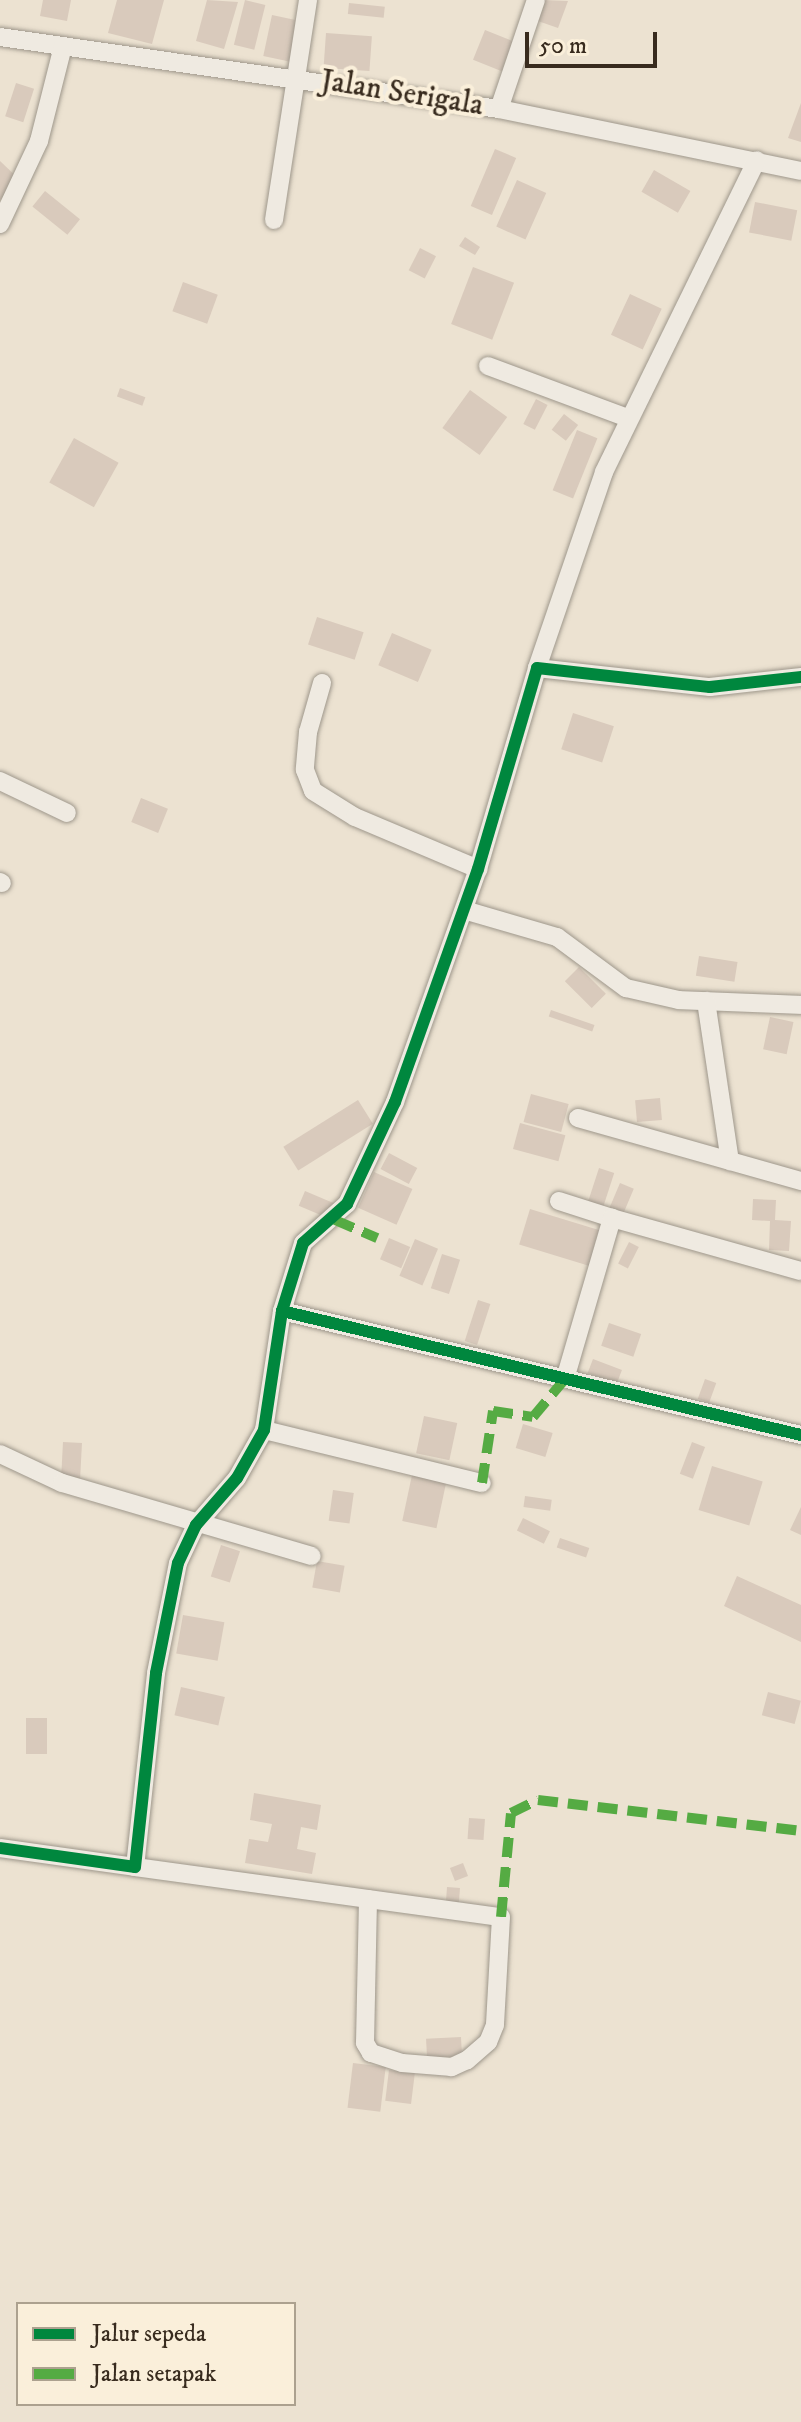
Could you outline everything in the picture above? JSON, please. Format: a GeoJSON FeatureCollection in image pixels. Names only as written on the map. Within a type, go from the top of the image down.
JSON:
{"type":"FeatureCollection","features":[{"type":"Feature","properties":{"kind":"street"},"geometry":{"type":"LineString","coordinates":[[274,220],[308,0]]}},
{"type":"Feature","properties":{"kind":"street"},"geometry":{"type":"LineString","coordinates":[[499,109],[536,0]]}},
{"type":"Feature","properties":{"kind":"street","name":"Jalan Serigala"},"geometry":{"type":"LineString","coordinates":[[0,37],[499,109],[801,171]]}},
{"type":"Feature","properties":{"kind":"street"},"geometry":{"type":"LineString","coordinates":[[0,224],[39,141],[63,46]]}},
{"type":"Feature","properties":{"kind":"street"},"geometry":{"type":"LineString","coordinates":[[135,1867],[164,1616],[178,1563],[196,1525],[237,1478],[264,1430],[282,1311],[303,1243],[335,1220],[363,1176],[464,910],[537,668],[604,472],[757,160]]}},
{"type":"Feature","properties":{"kind":"street"},"geometry":{"type":"LineString","coordinates":[[488,366],[628,418]]}},
{"type":"Feature","properties":{"kind":"street"},"geometry":{"type":"LineString","coordinates":[[537,668],[710,687],[801,677]]}},
{"type":"Feature","properties":{"kind":"street"},"geometry":{"type":"LineString","coordinates":[[322,683],[308,732],[305,770],[313,791],[355,817],[478,869]]}},
{"type":"Feature","properties":{"kind":"street"},"geometry":{"type":"LineString","coordinates":[[0,781],[67,813]]}},
{"type":"Feature","properties":{"kind":"street"},"geometry":{"type":"LineString","coordinates":[[464,910],[557,937],[626,988],[706,1001],[801,1005]]}},
{"type":"Feature","properties":{"kind":"street"},"geometry":{"type":"LineString","coordinates":[[706,1001],[730,1161]]}},
{"type":"Feature","properties":{"kind":"street"},"geometry":{"type":"LineString","coordinates":[[578,1118],[801,1181]]}},
{"type":"Feature","properties":{"kind":"street"},"geometry":{"type":"LineString","coordinates":[[559,1201],[801,1271]]}},
{"type":"Feature","properties":{"kind":"street"},"geometry":{"type":"LineString","coordinates":[[565,1379],[612,1218]]}},
{"type":"Feature","properties":{"kind":"street"},"geometry":{"type":"LineString","coordinates":[[282,1311],[801,1435]]}},
{"type":"Feature","properties":{"kind":"street"},"geometry":{"type":"LineString","coordinates":[[264,1430],[482,1483]]}},
{"type":"Feature","properties":{"kind":"street"},"geometry":{"type":"LineString","coordinates":[[0,1454],[62,1483],[196,1525],[312,1556]]}},
{"type":"Feature","properties":{"kind":"street"},"geometry":{"type":"LineString","coordinates":[[0,1848],[501,1917],[495,2025],[488,2042],[467,2060],[452,2067],[402,2063],[371,2053],[365,2043],[368,1899]]}},
{"type":"Feature","properties":{"kind":"building"},"geometry":{"type":"Polygon","coordinates":[[[43,0],[71,0],[67,21],[40,16],[43,0]]]}},
{"type":"Feature","properties":{"kind":"building"},"geometry":{"type":"Polygon","coordinates":[[[117,0],[164,0],[152,44],[108,33],[117,0]]]}},
{"type":"Feature","properties":{"kind":"building"},"geometry":{"type":"Polygon","coordinates":[[[207,0],[238,2],[224,49],[196,41],[207,0]]]}},
{"type":"Feature","properties":{"kind":"building"},"geometry":{"type":"Polygon","coordinates":[[[245,0],[265,5],[254,50],[234,45],[245,0]]]}},
{"type":"Feature","properties":{"kind":"building"},"geometry":{"type":"Polygon","coordinates":[[[543,0],[568,1],[558,28],[535,20],[543,0]]]}},
{"type":"Feature","properties":{"kind":"building"},"geometry":{"type":"Polygon","coordinates":[[[349,3],[385,7],[384,18],[348,14],[349,3]]]}},
{"type":"Feature","properties":{"kind":"building"},"geometry":{"type":"Polygon","coordinates":[[[272,15],[301,21],[293,62],[263,56],[272,15]]]}},
{"type":"Feature","properties":{"kind":"building"},"geometry":{"type":"Polygon","coordinates":[[[485,30],[517,43],[505,73],[473,60],[485,30]]]}},
{"type":"Feature","properties":{"kind":"building"},"geometry":{"type":"Polygon","coordinates":[[[326,33],[372,36],[369,71],[324,68],[326,33]]]}},
{"type":"Feature","properties":{"kind":"building"},"geometry":{"type":"Polygon","coordinates":[[[16,83],[34,89],[23,122],[5,116],[16,83]]]}},
{"type":"Feature","properties":{"kind":"building"},"geometry":{"type":"Polygon","coordinates":[[[801,103],[801,142],[788,138],[801,103]]]}},
{"type":"Feature","properties":{"kind":"building"},"geometry":{"type":"Polygon","coordinates":[[[495,149],[516,158],[492,215],[471,206],[495,149]]]}},
{"type":"Feature","properties":{"kind":"building"},"geometry":{"type":"Polygon","coordinates":[[[0,161],[20,180],[0,200],[0,161]]]}},
{"type":"Feature","properties":{"kind":"building"},"geometry":{"type":"Polygon","coordinates":[[[654,170],[690,191],[678,213],[642,192],[654,170]]]}},
{"type":"Feature","properties":{"kind":"building"},"geometry":{"type":"Polygon","coordinates":[[[517,180],[546,193],[525,240],[496,227],[517,180]]]}},
{"type":"Feature","properties":{"kind":"building"},"geometry":{"type":"Polygon","coordinates":[[[45,191],[80,219],[67,235],[32,207],[45,191]]]}},
{"type":"Feature","properties":{"kind":"building"},"geometry":{"type":"Polygon","coordinates":[[[755,202],[797,210],[791,241],[749,232],[755,202]]]}},
{"type":"Feature","properties":{"kind":"building"},"geometry":{"type":"Polygon","coordinates":[[[465,237],[480,247],[475,255],[459,246],[465,237]]]}},
{"type":"Feature","properties":{"kind":"building"},"geometry":{"type":"Polygon","coordinates":[[[420,248],[436,256],[425,278],[409,270],[420,248]]]}},
{"type":"Feature","properties":{"kind":"building"},"geometry":{"type":"Polygon","coordinates":[[[473,267],[514,283],[492,340],[451,324],[473,267]]]}},
{"type":"Feature","properties":{"kind":"building"},"geometry":{"type":"Polygon","coordinates":[[[183,282],[218,295],[207,324],[172,311],[183,282]]]}},
{"type":"Feature","properties":{"kind":"building"},"geometry":{"type":"Polygon","coordinates":[[[630,294],[662,309],[643,350],[611,335],[630,294]]]}},
{"type":"Feature","properties":{"kind":"building"},"geometry":{"type":"Polygon","coordinates":[[[120,388],[145,397],[142,406],[117,396],[120,388]]]}},
{"type":"Feature","properties":{"kind":"building"},"geometry":{"type":"Polygon","coordinates":[[[470,390],[507,417],[480,455],[442,428],[470,390]]]}},
{"type":"Feature","properties":{"kind":"building"},"geometry":{"type":"Polygon","coordinates":[[[536,399],[548,405],[535,430],[523,424],[536,399]]]}},
{"type":"Feature","properties":{"kind":"building"},"geometry":{"type":"Polygon","coordinates":[[[564,414],[578,425],[566,441],[552,430],[564,414]]]}},
{"type":"Feature","properties":{"kind":"building"},"geometry":{"type":"Polygon","coordinates":[[[577,430],[597,438],[573,499],[553,490],[577,430]]]}},
{"type":"Feature","properties":{"kind":"building"},"geometry":{"type":"Polygon","coordinates":[[[74,438],[119,463],[94,507],[49,483],[74,438]]]}},
{"type":"Feature","properties":{"kind":"building"},"geometry":{"type":"Polygon","coordinates":[[[317,617],[364,632],[355,660],[308,645],[317,617]]]}},
{"type":"Feature","properties":{"kind":"building"},"geometry":{"type":"Polygon","coordinates":[[[392,633],[432,650],[418,682],[378,665],[392,633]]]}},
{"type":"Feature","properties":{"kind":"building"},"geometry":{"type":"Polygon","coordinates":[[[573,713],[614,726],[602,762],[561,749],[573,713]]]}},
{"type":"Feature","properties":{"kind":"building"},"geometry":{"type":"Polygon","coordinates":[[[141,798],[168,809],[158,833],[131,822],[141,798]]]}},
{"type":"Feature","properties":{"kind":"building"},"geometry":{"type":"Polygon","coordinates":[[[699,956],[738,962],[734,982],[696,976],[699,956]]]}},
{"type":"Feature","properties":{"kind":"building"},"geometry":{"type":"Polygon","coordinates":[[[579,967],[606,994],[592,1008],[565,981],[579,967]]]}},
{"type":"Feature","properties":{"kind":"building"},"geometry":{"type":"Polygon","coordinates":[[[551,1010],[594,1025],[592,1032],[549,1017],[551,1010]]]}},
{"type":"Feature","properties":{"kind":"building"},"geometry":{"type":"Polygon","coordinates":[[[770,1017],[793,1022],[787,1054],[763,1049],[770,1017]]]}},
{"type":"Feature","properties":{"kind":"building"},"geometry":{"type":"Polygon","coordinates":[[[531,1094],[569,1104],[561,1132],[523,1122],[531,1094]]]}},
{"type":"Feature","properties":{"kind":"building"},"geometry":{"type":"Polygon","coordinates":[[[660,1098],[662,1120],[637,1122],[635,1100],[660,1098]]]}},
{"type":"Feature","properties":{"kind":"building"},"geometry":{"type":"Polygon","coordinates":[[[358,1100],[373,1124],[298,1170],[283,1147],[358,1100]]]}},
{"type":"Feature","properties":{"kind":"building"},"geometry":{"type":"Polygon","coordinates":[[[520,1123],[565,1135],[558,1161],[513,1149],[520,1123]]]}},
{"type":"Feature","properties":{"kind":"building"},"geometry":{"type":"Polygon","coordinates":[[[389,1153],[417,1168],[409,1184],[381,1169],[389,1153]]]}},
{"type":"Feature","properties":{"kind":"building"},"geometry":{"type":"Polygon","coordinates":[[[599,1168],[614,1173],[603,1206],[588,1201],[599,1168]]]}},
{"type":"Feature","properties":{"kind":"building"},"geometry":{"type":"Polygon","coordinates":[[[374,1172],[412,1189],[397,1225],[358,1208],[374,1172]]]}},
{"type":"Feature","properties":{"kind":"building"},"geometry":{"type":"Polygon","coordinates":[[[620,1183],[634,1189],[621,1219],[607,1213],[620,1183]]]}},
{"type":"Feature","properties":{"kind":"building"},"geometry":{"type":"Polygon","coordinates":[[[305,1191],[336,1204],[330,1219],[299,1206],[305,1191]]]}},
{"type":"Feature","properties":{"kind":"building"},"geometry":{"type":"Polygon","coordinates":[[[753,1199],[776,1200],[775,1220],[791,1221],[789,1251],[769,1250],[770,1221],[752,1220],[753,1199]]]}},
{"type":"Feature","properties":{"kind":"building"},"geometry":{"type":"Polygon","coordinates":[[[530,1209],[604,1232],[593,1267],[519,1244],[530,1209]]]}},
{"type":"Feature","properties":{"kind":"building"},"geometry":{"type":"Polygon","coordinates":[[[389,1238],[410,1247],[401,1268],[380,1259],[389,1238]]]}},
{"type":"Feature","properties":{"kind":"building"},"geometry":{"type":"Polygon","coordinates":[[[415,1239],[438,1249],[422,1286],[399,1276],[415,1239]]]}},
{"type":"Feature","properties":{"kind":"building"},"geometry":{"type":"Polygon","coordinates":[[[629,1242],[639,1247],[628,1268],[618,1263],[629,1242]]]}},
{"type":"Feature","properties":{"kind":"building"},"geometry":{"type":"Polygon","coordinates":[[[442,1254],[460,1260],[449,1294],[431,1288],[442,1254]]]}},
{"type":"Feature","properties":{"kind":"building"},"geometry":{"type":"Polygon","coordinates":[[[478,1300],[490,1304],[477,1345],[465,1341],[478,1300]]]}},
{"type":"Feature","properties":{"kind":"building"},"geometry":{"type":"Polygon","coordinates":[[[609,1323],[641,1334],[633,1357],[601,1346],[609,1323]]]}},
{"type":"Feature","properties":{"kind":"building"},"geometry":{"type":"Polygon","coordinates":[[[593,1359],[622,1370],[617,1384],[588,1373],[593,1359]]]}},
{"type":"Feature","properties":{"kind":"building"},"geometry":{"type":"Polygon","coordinates":[[[705,1379],[716,1383],[709,1403],[698,1399],[705,1379]]]}},
{"type":"Feature","properties":{"kind":"building"},"geometry":{"type":"Polygon","coordinates":[[[424,1416],[457,1423],[449,1460],[416,1453],[424,1416]]]}},
{"type":"Feature","properties":{"kind":"building"},"geometry":{"type":"Polygon","coordinates":[[[523,1424],[553,1433],[545,1457],[516,1448],[523,1424]]]}},
{"type":"Feature","properties":{"kind":"building"},"geometry":{"type":"Polygon","coordinates":[[[63,1442],[82,1443],[80,1479],[61,1478],[63,1442]]]}},
{"type":"Feature","properties":{"kind":"building"},"geometry":{"type":"Polygon","coordinates":[[[692,1442],[705,1447],[693,1479],[680,1474],[692,1442]]]}},
{"type":"Feature","properties":{"kind":"building"},"geometry":{"type":"Polygon","coordinates":[[[712,1466],[763,1481],[749,1525],[699,1510],[712,1466]]]}},
{"type":"Feature","properties":{"kind":"building"},"geometry":{"type":"Polygon","coordinates":[[[412,1475],[446,1482],[436,1528],[402,1521],[412,1475]]]}},
{"type":"Feature","properties":{"kind":"building"},"geometry":{"type":"Polygon","coordinates":[[[333,1490],[354,1493],[349,1524],[329,1521],[333,1490]]]}},
{"type":"Feature","properties":{"kind":"building"},"geometry":{"type":"Polygon","coordinates":[[[525,1496],[552,1500],[550,1511],[523,1507],[525,1496]]]}},
{"type":"Feature","properties":{"kind":"building"},"geometry":{"type":"Polygon","coordinates":[[[801,1507],[801,1535],[790,1530],[801,1507]]]}},
{"type":"Feature","properties":{"kind":"building"},"geometry":{"type":"Polygon","coordinates":[[[523,1518],[550,1531],[544,1544],[517,1531],[523,1518]]]}},
{"type":"Feature","properties":{"kind":"building"},"geometry":{"type":"Polygon","coordinates":[[[560,1538],[589,1548],[586,1558],[557,1547],[560,1538]]]}},
{"type":"Feature","properties":{"kind":"building"},"geometry":{"type":"Polygon","coordinates":[[[221,1545],[240,1551],[230,1583],[211,1576],[221,1545]]]}},
{"type":"Feature","properties":{"kind":"building"},"geometry":{"type":"Polygon","coordinates":[[[317,1561],[345,1566],[340,1592],[312,1588],[317,1561]]]}},
{"type":"Feature","properties":{"kind":"building"},"geometry":{"type":"Polygon","coordinates":[[[737,1576],[801,1605],[801,1642],[724,1606],[737,1576]]]}},
{"type":"Feature","properties":{"kind":"building"},"geometry":{"type":"Polygon","coordinates":[[[183,1615],[224,1622],[218,1661],[176,1653],[183,1615]]]}},
{"type":"Feature","properties":{"kind":"building"},"geometry":{"type":"Polygon","coordinates":[[[181,1687],[225,1697],[218,1725],[174,1715],[181,1687]]]}},
{"type":"Feature","properties":{"kind":"building"},"geometry":{"type":"Polygon","coordinates":[[[768,1692],[801,1701],[795,1724],[762,1715],[768,1692]]]}},
{"type":"Feature","properties":{"kind":"building"},"geometry":{"type":"Polygon","coordinates":[[[26,1718],[47,1718],[47,1754],[26,1754],[26,1718]]]}},
{"type":"Feature","properties":{"kind":"building"},"geometry":{"type":"Polygon","coordinates":[[[254,1793],[321,1805],[317,1830],[301,1827],[297,1849],[316,1853],[312,1874],[245,1863],[249,1839],[268,1842],[272,1824],[250,1820],[254,1793]]]}},
{"type":"Feature","properties":{"kind":"building"},"geometry":{"type":"Polygon","coordinates":[[[469,1818],[485,1819],[483,1840],[468,1839],[469,1818]]]}},
{"type":"Feature","properties":{"kind":"building"},"geometry":{"type":"Polygon","coordinates":[[[463,1863],[468,1876],[455,1881],[450,1868],[463,1863]]]}},
{"type":"Feature","properties":{"kind":"building"},"geometry":{"type":"Polygon","coordinates":[[[447,1887],[460,1888],[459,1908],[446,1907],[447,1887]]]}},
{"type":"Feature","properties":{"kind":"building"},"geometry":{"type":"Polygon","coordinates":[[[461,2037],[462,2057],[427,2059],[426,2039],[461,2037]]]}},
{"type":"Feature","properties":{"kind":"building"},"geometry":{"type":"Polygon","coordinates":[[[353,2063],[386,2067],[380,2112],[348,2108],[353,2063]]]}},
{"type":"Feature","properties":{"kind":"building"},"geometry":{"type":"Polygon","coordinates":[[[389,2070],[415,2073],[411,2104],[385,2101],[389,2070]]]}},
{"type":"Feature","properties":{"kind":"marked path"},"geometry":{"type":"LineString","coordinates":[[335,1220],[377,1238]]}},
{"type":"Feature","properties":{"kind":"marked path"},"geometry":{"type":"LineString","coordinates":[[482,1483],[493,1411],[533,1417],[565,1379]]}},
{"type":"Feature","properties":{"kind":"marked path"},"geometry":{"type":"LineString","coordinates":[[501,1917],[511,1813],[538,1800],[801,1831]]}},
{"type":"Feature","properties":{"kind":"cycle path"},"geometry":{"type":"LineString","coordinates":[[282,1311],[303,1243],[347,1204],[395,1102],[478,869],[537,668],[710,687],[801,677]]}},
{"type":"Feature","properties":{"kind":"cycle path"},"geometry":{"type":"LineString","coordinates":[[0,1848],[135,1867],[156,1673],[178,1563],[196,1525],[237,1478],[264,1430],[282,1311],[801,1435]]}}]}
